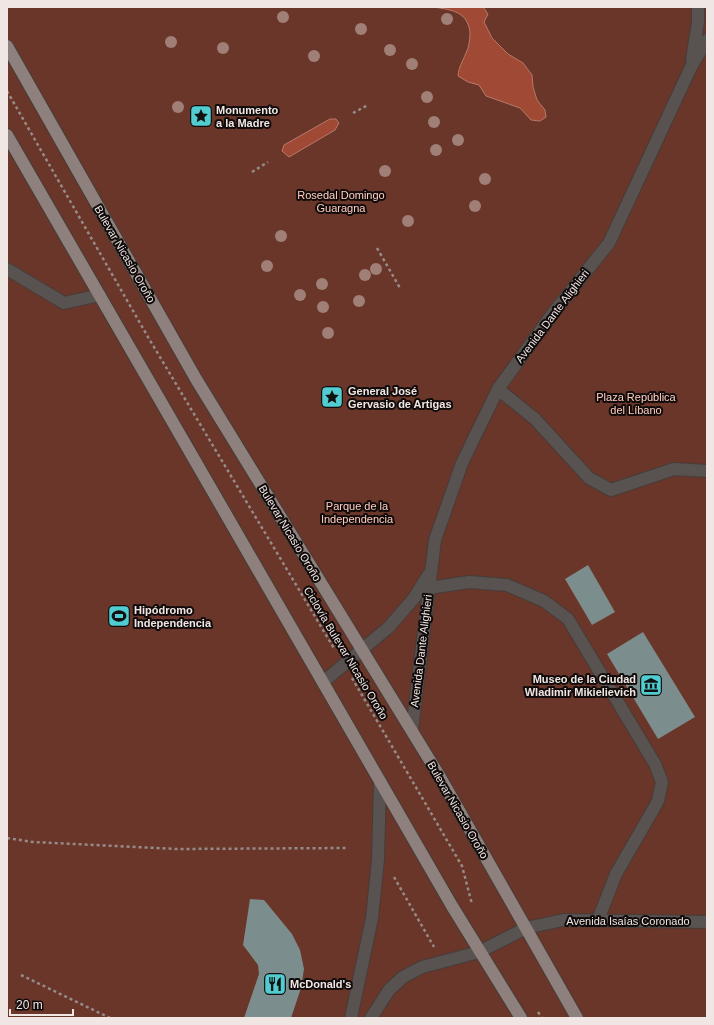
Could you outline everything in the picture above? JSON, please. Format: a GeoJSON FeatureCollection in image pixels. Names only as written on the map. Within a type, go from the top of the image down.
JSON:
{"type":"FeatureCollection","features":[{"type":"Feature","properties":{"kind":"main road","name":"Bulevar Nicasio Oroño"},"geometry":{"type":"LineString","coordinates":[[7,46],[196,379],[412,730],[577,1018]]}},
{"type":"Feature","properties":{"kind":"main road"},"geometry":{"type":"LineString","coordinates":[[7,135],[479,952],[521,1018]]}},
{"type":"Feature","properties":{"kind":"street","name":"Avenida Dante Alighieri"},"geometry":{"type":"LineString","coordinates":[[691,67],[698,22],[698,7]]}},
{"type":"Feature","properties":{"kind":"street","name":"Avenida Dante Alighieri"},"geometry":{"type":"LineString","coordinates":[[412,730],[435,540],[462,463],[498,390],[553,313],[609,243],[691,67],[707,40]]}},
{"type":"Feature","properties":{"kind":"street"},"geometry":{"type":"LineString","coordinates":[[7,269],[64,303],[100,295]]}},
{"type":"Feature","properties":{"kind":"street"},"geometry":{"type":"LineString","coordinates":[[498,390],[535,419],[589,478],[611,490],[674,469],[707,471]]}},
{"type":"Feature","properties":{"kind":"street","name":"Avenida Dante Alighieri"},"geometry":{"type":"LineString","coordinates":[[323,682],[389,626],[414,598],[431,571]]}},
{"type":"Feature","properties":{"kind":"street"},"geometry":{"type":"LineString","coordinates":[[429,588],[469,582],[507,585],[544,601],[568,619],[655,764],[662,782],[658,800],[616,874],[598,920]]}},
{"type":"Feature","properties":{"kind":"street"},"geometry":{"type":"LineString","coordinates":[[351,1018],[372,918],[378,860],[380,781]]}},
{"type":"Feature","properties":{"kind":"street","name":"Avenida Isaías Coronado"},"geometry":{"type":"LineString","coordinates":[[526,928],[563,920],[707,922]]}},
{"type":"Feature","properties":{"kind":"street"},"geometry":{"type":"LineString","coordinates":[[371,1018],[389,990],[403,977],[422,967],[479,952],[526,928]]}},
{"type":"Feature","properties":{"kind":"path","name":"Ciclovía Bulevar Nicasio Oroño"},"geometry":{"type":"LineString","coordinates":[[7,90],[148,337],[344,664],[462,866],[474,911]]}},
{"type":"Feature","properties":{"kind":"path"},"geometry":{"type":"LineString","coordinates":[[353,113],[368,105]]}},
{"type":"Feature","properties":{"kind":"path"},"geometry":{"type":"LineString","coordinates":[[252,172],[268,162]]}},
{"type":"Feature","properties":{"kind":"path"},"geometry":{"type":"LineString","coordinates":[[377,248],[400,288]]}},
{"type":"Feature","properties":{"kind":"path"},"geometry":{"type":"LineString","coordinates":[[7,838],[33,842],[177,849],[347,848]]}},
{"type":"Feature","properties":{"kind":"path"},"geometry":{"type":"LineString","coordinates":[[392,873],[436,951]]}},
{"type":"Feature","properties":{"kind":"path"},"geometry":{"type":"LineString","coordinates":[[21,975],[110,1018]]}},
{"type":"Feature","properties":{"kind":"path"},"geometry":{"type":"LineString","coordinates":[[532,1006],[542,1018]]}},
{"type":"Feature","properties":{"kind":"green space","name":"Parque de la Independencia"},"geometry":{"type":"Polygon","coordinates":[[[7,7],[707,7],[707,1018],[7,1018],[7,7]]]}},
{"type":"Feature","properties":{"kind":"shaded area"},"geometry":{"type":"Polygon","coordinates":[[[433,7],[483,7],[488,14],[484,22],[492,38],[508,54],[523,63],[532,75],[533,87],[537,100],[545,110],[546,117],[540,121],[531,120],[520,108],[486,96],[479,85],[468,82],[458,76],[469,43],[470,32],[468,25],[466,20],[458,13],[433,7]]]}},
{"type":"Feature","properties":{"kind":"shaded area"},"geometry":{"type":"Polygon","coordinates":[[[330,119],[336,119],[339,123],[335,130],[289,157],[282,151],[284,145],[330,119]]]}},
{"type":"Feature","properties":{"kind":"building"},"geometry":{"type":"Polygon","coordinates":[[[588,565],[615,612],[592,625],[565,579],[588,565]]]}},
{"type":"Feature","properties":{"kind":"building","name":"Museo de la Ciudad Wladimir Mikielievich"},"geometry":{"type":"Polygon","coordinates":[[[643,632],[695,717],[658,739],[607,654],[643,632]]]}},
{"type":"Feature","properties":{"kind":"building"},"geometry":{"type":"Polygon","coordinates":[[[250,899],[264,900],[292,934],[300,950],[304,969],[301,988],[291,1018],[244,1018],[259,974],[258,965],[243,945],[250,899]]]}},
{"type":"Feature","properties":{"kind":"place","name":"Monumento a la Madre"},"geometry":{"type":"Point","coordinates":[201,116]}},
{"type":"Feature","properties":{"kind":"place","name":"General José Gervasio de Artigas"},"geometry":{"type":"Point","coordinates":[332,397]}},
{"type":"Feature","properties":{"kind":"place","name":"Hipódromo Independencia"},"geometry":{"type":"Point","coordinates":[119,616]}},
{"type":"Feature","properties":{"kind":"place","name":"Museo de la Ciudad Wladimir Mikielievich"},"geometry":{"type":"Point","coordinates":[651,685]}},
{"type":"Feature","properties":{"kind":"place","name":"McDonald's"},"geometry":{"type":"Point","coordinates":[275,984]}},
{"type":"Feature","properties":{"kind":"park label","name":"Rosedal Domingo Guaragna"},"geometry":{"type":"Point","coordinates":[341,201]}},
{"type":"Feature","properties":{"kind":"park label","name":"Plaza República del Líbano"},"geometry":{"type":"Point","coordinates":[636,403]}}]}
